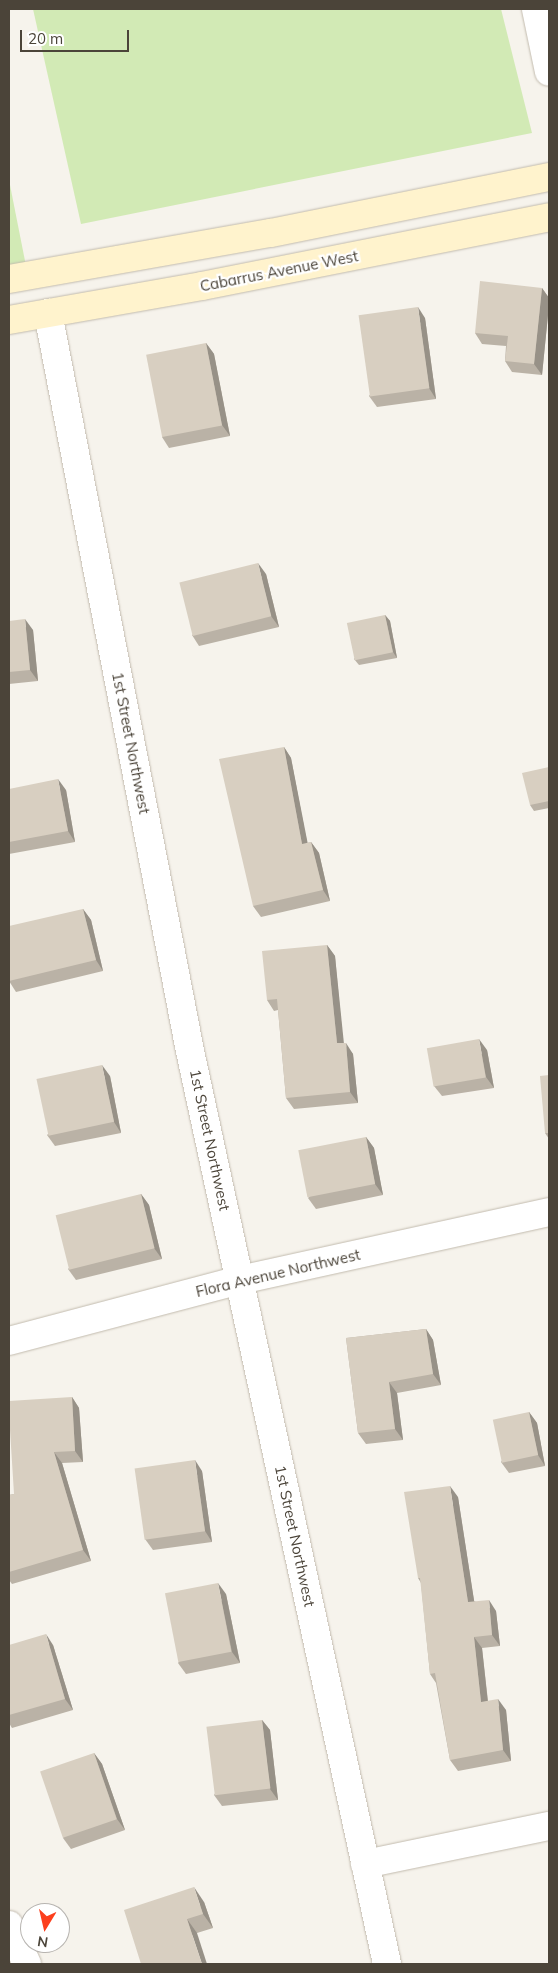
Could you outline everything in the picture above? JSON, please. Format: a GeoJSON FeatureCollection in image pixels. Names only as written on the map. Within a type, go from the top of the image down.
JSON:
{"type":"FeatureCollection","features":[{"type":"Feature","properties":{"kind":"main road"},"geometry":{"type":"LineString","coordinates":[[9,280],[271,233],[549,177]]}},
{"type":"Feature","properties":{"kind":"main road","name":"Cabarrus Avenue West"},"geometry":{"type":"LineString","coordinates":[[9,320],[549,217]]}},
{"type":"Feature","properties":{"kind":"street"},"geometry":{"type":"LineString","coordinates":[[536,9],[549,72]]}},
{"type":"Feature","properties":{"kind":"street","name":"1st Street Northwest"},"geometry":{"type":"LineString","coordinates":[[48,313],[190,1051],[387,1964]]}},
{"type":"Feature","properties":{"kind":"street","name":"Flora Avenue Northwest"},"geometry":{"type":"LineString","coordinates":[[9,1341],[240,1280],[549,1212]]}},
{"type":"Feature","properties":{"kind":"street"},"geometry":{"type":"LineString","coordinates":[[365,1864],[549,1826]]}},
{"type":"Feature","properties":{"kind":"street"},"geometry":{"type":"LineString","coordinates":[[9,1925],[27,1964]]}},
{"type":"Feature","properties":{"kind":"green space"},"geometry":{"type":"Polygon","coordinates":[[[33,9],[501,9],[532,133],[81,224],[33,9]]]}},
{"type":"Feature","properties":{"kind":"green space"},"geometry":{"type":"Polygon","coordinates":[[[9,180],[28,276],[9,280],[9,180]]]}},
{"type":"Feature","properties":{"kind":"building"},"geometry":{"type":"Polygon","coordinates":[[[480,281],[542,288],[534,364],[505,361],[508,336],[475,333],[480,281]]]}},
{"type":"Feature","properties":{"kind":"building"},"geometry":{"type":"Polygon","coordinates":[[[418,307],[429,388],[370,397],[359,315],[418,307]]]}},
{"type":"Feature","properties":{"kind":"building"},"geometry":{"type":"Polygon","coordinates":[[[206,343],[222,425],[162,437],[146,355],[206,343]]]}},
{"type":"Feature","properties":{"kind":"building"},"geometry":{"type":"Polygon","coordinates":[[[258,563],[271,616],[193,636],[179,583],[258,563]]]}},
{"type":"Feature","properties":{"kind":"building"},"geometry":{"type":"Polygon","coordinates":[[[385,615],[393,652],[355,660],[347,623],[385,615]]]}},
{"type":"Feature","properties":{"kind":"building"},"geometry":{"type":"Polygon","coordinates":[[[25,619],[30,670],[9,672],[9,621],[25,619]]]}},
{"type":"Feature","properties":{"kind":"building"},"geometry":{"type":"Polygon","coordinates":[[[284,747],[302,844],[311,842],[323,890],[253,906],[219,759],[284,747]]]}},
{"type":"Feature","properties":{"kind":"building"},"geometry":{"type":"Polygon","coordinates":[[[549,767],[549,801],[530,805],[522,773],[549,767]]]}},
{"type":"Feature","properties":{"kind":"building"},"geometry":{"type":"Polygon","coordinates":[[[58,779],[68,831],[9,842],[9,789],[58,779]]]}},
{"type":"Feature","properties":{"kind":"building"},"geometry":{"type":"Polygon","coordinates":[[[83,909],[96,960],[9,981],[9,926],[83,909]]]}},
{"type":"Feature","properties":{"kind":"building"},"geometry":{"type":"Polygon","coordinates":[[[327,945],[337,1043],[346,1043],[350,1092],[286,1098],[277,999],[267,1000],[262,951],[327,945]]]}},
{"type":"Feature","properties":{"kind":"building"},"geometry":{"type":"Polygon","coordinates":[[[479,1039],[486,1077],[434,1087],[427,1048],[479,1039]]]}},
{"type":"Feature","properties":{"kind":"building"},"geometry":{"type":"Polygon","coordinates":[[[102,1065],[114,1122],[49,1136],[36,1079],[102,1065]]]}},
{"type":"Feature","properties":{"kind":"building"},"geometry":{"type":"Polygon","coordinates":[[[549,1075],[549,1133],[545,1133],[540,1076],[549,1075]]]}},
{"type":"Feature","properties":{"kind":"building"},"geometry":{"type":"Polygon","coordinates":[[[366,1137],[375,1184],[307,1197],[298,1150],[366,1137]]]}},
{"type":"Feature","properties":{"kind":"building"},"geometry":{"type":"Polygon","coordinates":[[[141,1194],[155,1248],[69,1270],[56,1215],[141,1194]]]}},
{"type":"Feature","properties":{"kind":"building"},"geometry":{"type":"Polygon","coordinates":[[[426,1329],[433,1374],[389,1382],[395,1429],[358,1433],[346,1338],[426,1329]]]}},
{"type":"Feature","properties":{"kind":"building"},"geometry":{"type":"Polygon","coordinates":[[[72,1397],[75,1451],[54,1452],[83,1550],[9,1572],[9,1495],[14,1494],[9,1401],[72,1397]]]}},
{"type":"Feature","properties":{"kind":"building"},"geometry":{"type":"Polygon","coordinates":[[[529,1412],[538,1455],[502,1463],[493,1420],[529,1412]]]}},
{"type":"Feature","properties":{"kind":"building"},"geometry":{"type":"Polygon","coordinates":[[[195,1460],[205,1531],[145,1540],[135,1468],[195,1460]]]}},
{"type":"Feature","properties":{"kind":"building"},"geometry":{"type":"Polygon","coordinates":[[[450,1486],[468,1602],[489,1600],[492,1635],[474,1637],[481,1702],[498,1699],[503,1750],[450,1760],[435,1673],[430,1674],[420,1578],[418,1578],[404,1492],[450,1486]]]}},
{"type":"Feature","properties":{"kind":"building"},"geometry":{"type":"Polygon","coordinates":[[[218,1583],[231,1652],[178,1662],[165,1593],[218,1583]]]}},
{"type":"Feature","properties":{"kind":"building"},"geometry":{"type":"Polygon","coordinates":[[[46,1634],[65,1699],[9,1715],[9,1645],[46,1634]]]}},
{"type":"Feature","properties":{"kind":"building"},"geometry":{"type":"Polygon","coordinates":[[[262,1720],[270,1788],[215,1795],[206,1727],[262,1720]]]}},
{"type":"Feature","properties":{"kind":"building"},"geometry":{"type":"Polygon","coordinates":[[[94,1753],[117,1819],[63,1838],[40,1772],[94,1753]]]}},
{"type":"Feature","properties":{"kind":"building"},"geometry":{"type":"Polygon","coordinates":[[[194,1887],[203,1914],[187,1919],[202,1964],[141,1964],[124,1910],[194,1887]]]}}]}
